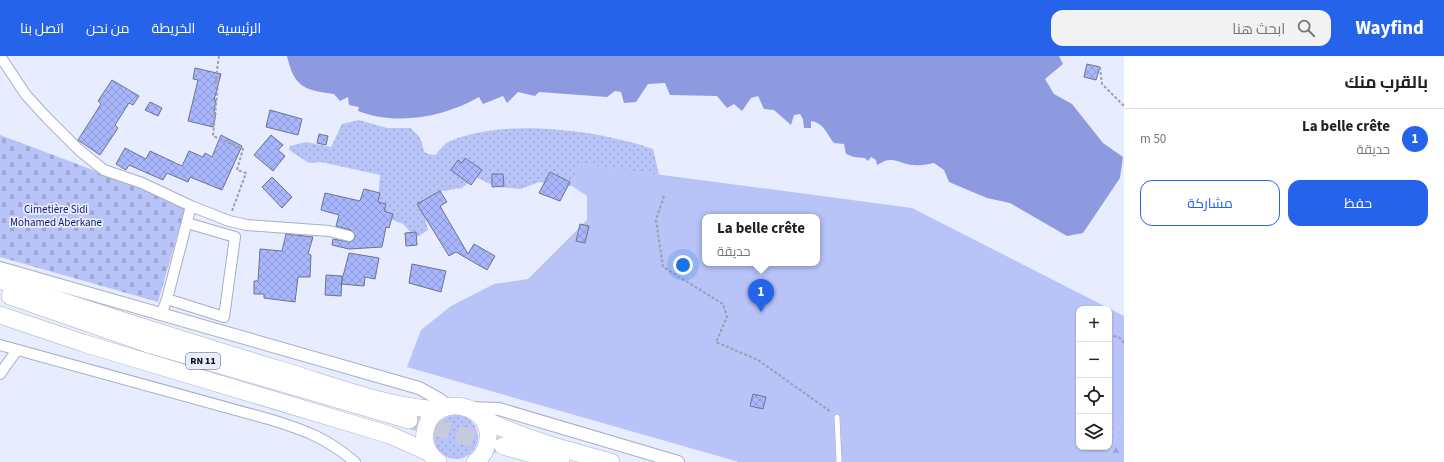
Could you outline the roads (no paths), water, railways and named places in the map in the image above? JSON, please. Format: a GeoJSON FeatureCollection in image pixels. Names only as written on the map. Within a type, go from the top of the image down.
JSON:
{"type":"FeatureCollection","features":[{"type":"Feature","properties":{"kind":"highway"},"geometry":{"type":"LineString","coordinates":[[0,280],[83,309],[370,396],[423,409],[444,408],[458,405],[476,412],[483,419],[510,432],[532,440],[611,462]]}},
{"type":"Feature","properties":{"kind":"highway","name":"RN 11"},"geometry":{"type":"LineString","coordinates":[[0,292],[148,344],[408,424],[110,343],[0,306]]}},
{"type":"Feature","properties":{"kind":"highway"},"geometry":{"type":"LineString","coordinates":[[0,315],[83,343],[376,430],[409,442],[434,459]]}},
{"type":"Feature","properties":{"kind":"highway"},"geometry":{"type":"LineString","coordinates":[[434,459],[425,443],[427,424],[432,416],[444,408]]}},
{"type":"Feature","properties":{"kind":"highway"},"geometry":{"type":"LineString","coordinates":[[483,419],[487,430],[488,440],[485,451],[489,457],[533,462]]}},
{"type":"Feature","properties":{"kind":"highway"},"geometry":{"type":"LineString","coordinates":[[489,457],[561,462]]}},
{"type":"Feature","properties":{"kind":"street"},"geometry":{"type":"LineString","coordinates":[[0,56],[26,95],[79,150],[104,170],[142,183],[191,206],[229,221],[247,225],[329,232],[349,236]]}},
{"type":"Feature","properties":{"kind":"street"},"geometry":{"type":"LineString","coordinates":[[161,315],[167,299],[191,206]]}},
{"type":"Feature","properties":{"kind":"street"},"geometry":{"type":"LineString","coordinates":[[167,299],[224,316],[235,237],[187,223]]}},
{"type":"Feature","properties":{"kind":"street"},"geometry":{"type":"LineString","coordinates":[[0,268],[419,388],[439,399],[444,408]]}},
{"type":"Feature","properties":{"kind":"street"},"geometry":{"type":"LineString","coordinates":[[0,345],[305,430],[325,439],[355,462]]}},
{"type":"Feature","properties":{"kind":"street"},"geometry":{"type":"LineString","coordinates":[[0,374],[16,350]]}},
{"type":"Feature","properties":{"kind":"street"},"geometry":{"type":"LineString","coordinates":[[468,408],[498,410],[678,462]]}},
{"type":"Feature","properties":{"kind":"lane"},"geometry":{"type":"LineString","coordinates":[[837,417],[839,462]]}},
{"type":"Feature","properties":{"kind":"tunnel"},"geometry":{"type":"LineString","coordinates":[[409,420],[500,446]]}},
{"type":"Feature","properties":{"kind":"place","name":"La belle crête"},"geometry":{"type":"Point","coordinates":[761,312]}},
{"type":"Feature","properties":{"kind":"park label","name":"Cimetière Sidi Mohamed Aberkane"},"geometry":{"type":"Point","coordinates":[56,215]}}]}
